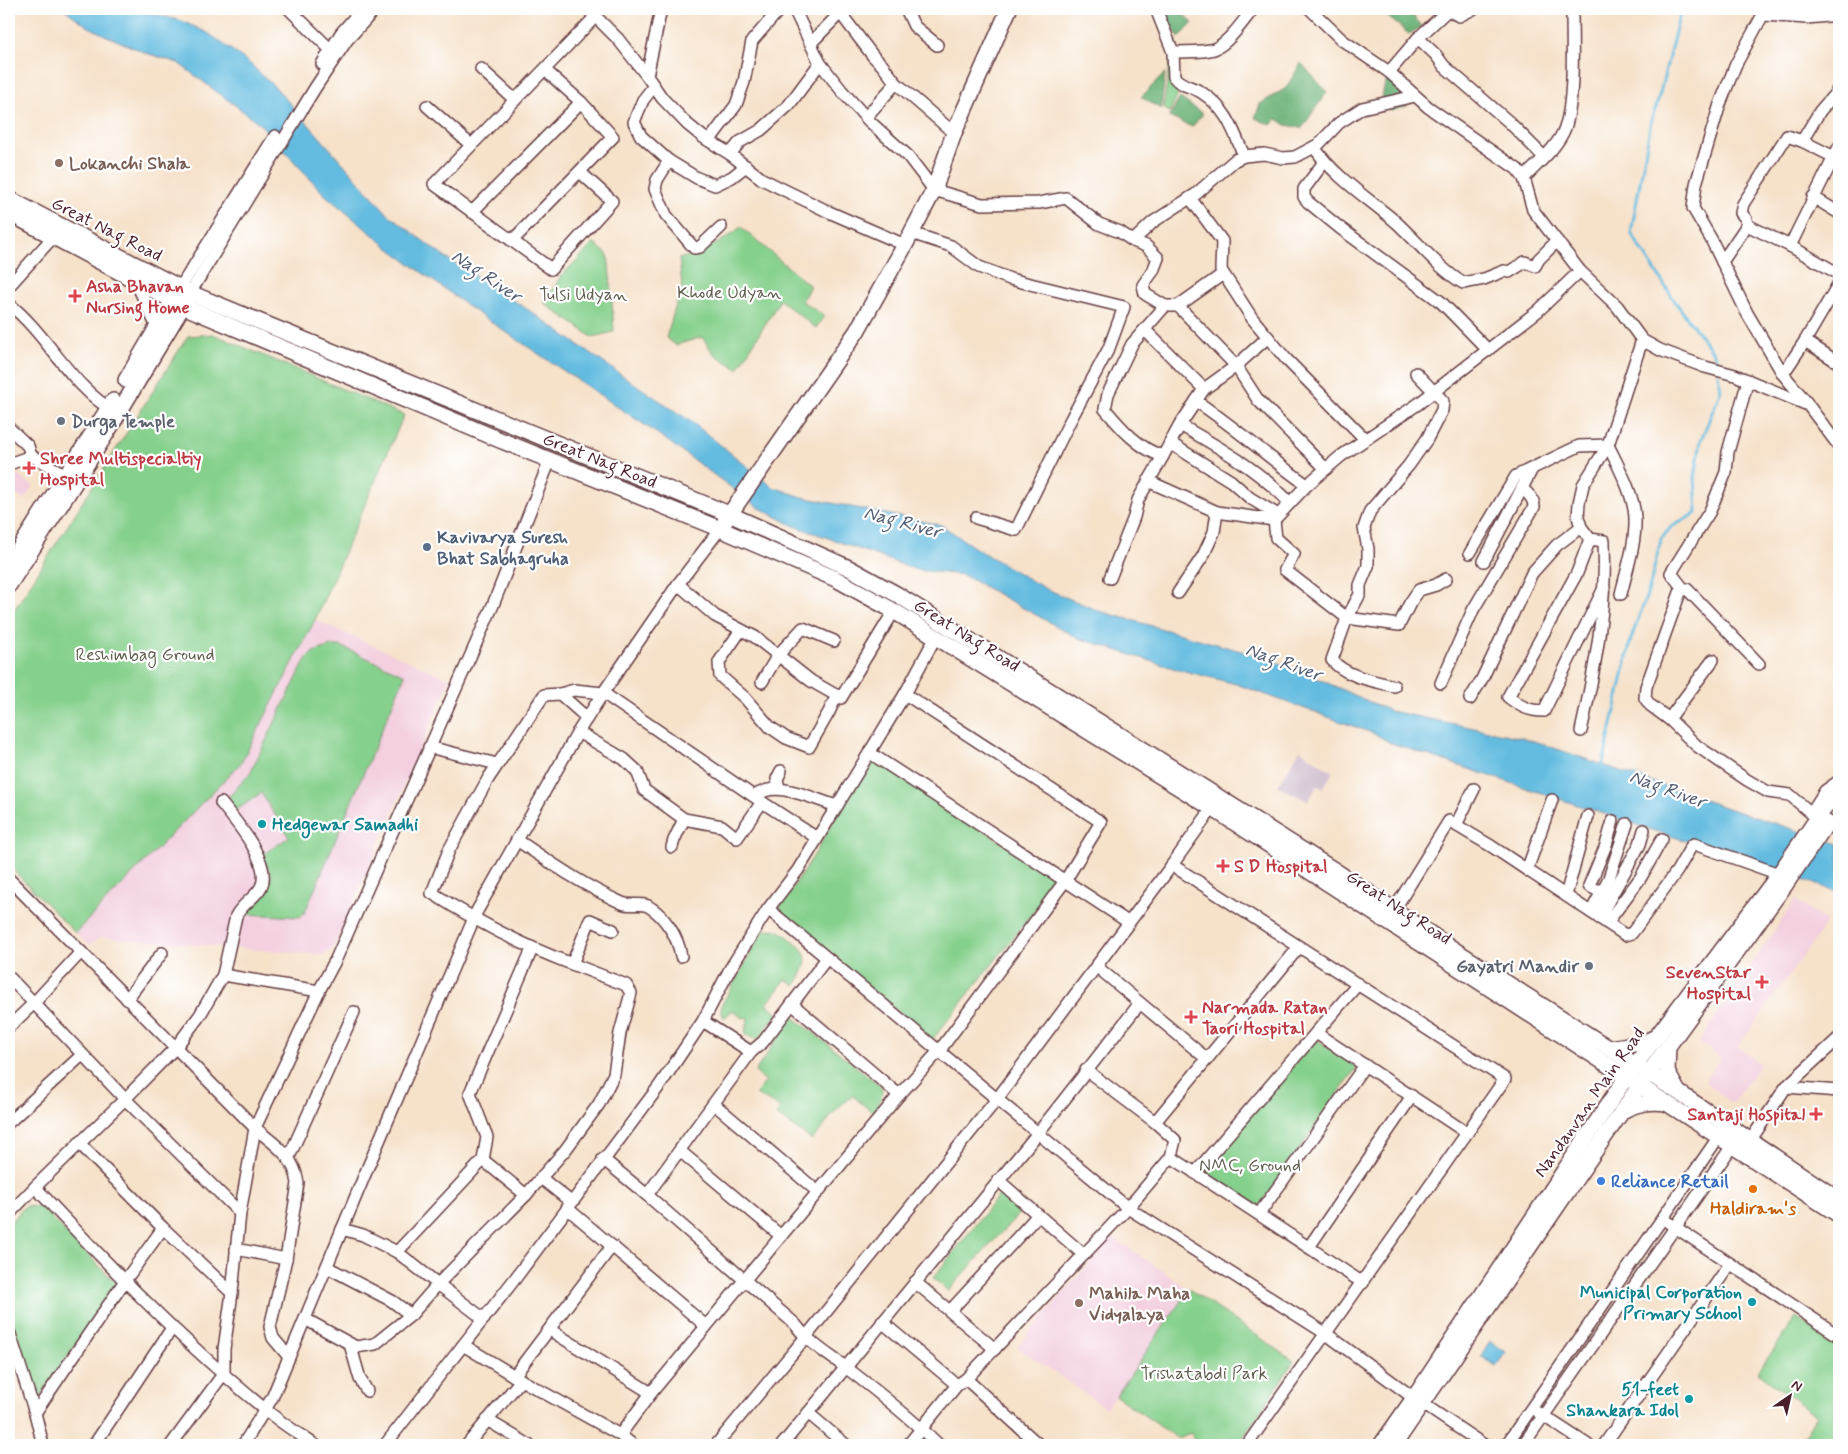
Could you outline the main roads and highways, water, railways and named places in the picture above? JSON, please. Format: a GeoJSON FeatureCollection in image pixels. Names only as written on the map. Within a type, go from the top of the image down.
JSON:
{"type":"FeatureCollection","features":[{"type":"Feature","properties":{"kind":"main road"},"geometry":{"type":"LineString","coordinates":[[720,529],[857,331],[934,190],[954,133],[1009,9]]}},
{"type":"Feature","properties":{"kind":"main road","name":"Great Nag Road"},"geometry":{"type":"LineString","coordinates":[[9,199],[182,297],[550,460],[720,529],[836,579],[1394,910],[1605,1054]]}},
{"type":"Feature","properties":{"kind":"main road","name":"Great Nag Road"},"geometry":{"type":"LineString","coordinates":[[9,213],[134,280],[733,510],[849,568],[898,595],[1216,803],[1631,1070],[1741,1143],[1839,1215]]}},
{"type":"Feature","properties":{"kind":"main road"},"geometry":{"type":"LineString","coordinates":[[113,411],[157,327],[182,297]]}},
{"type":"Feature","properties":{"kind":"main road"},"geometry":{"type":"LineString","coordinates":[[9,585],[71,477],[182,297]]}},
{"type":"Feature","properties":{"kind":"main road"},"geometry":{"type":"LineString","coordinates":[[9,565],[71,477]]}},
{"type":"Feature","properties":{"kind":"main road","name":"Nandanvan Main Road"},"geometry":{"type":"LineString","coordinates":[[1380,1445],[1418,1401],[1631,1070],[1662,1040],[1817,829],[1839,788]]}},
{"type":"Feature","properties":{"kind":"main road"},"geometry":{"type":"LineString","coordinates":[[1817,829],[1839,806]]}},
{"type":"Feature","properties":{"kind":"main road"},"geometry":{"type":"LineString","coordinates":[[1608,1104],[1608,1078],[1605,1054],[1645,1042],[1662,1040]]}},
{"type":"Feature","properties":{"kind":"main road"},"geometry":{"type":"LineString","coordinates":[[1394,1445],[1418,1401],[1644,1079],[1662,1040]]}},
{"type":"Feature","properties":{"kind":"main road"},"geometry":{"type":"LineString","coordinates":[[1621,1112],[1633,1105],[1673,1098],[1662,1040]]}},
{"type":"Feature","properties":{"kind":"main road","name":"Great Nag Road"},"geometry":{"type":"LineString","coordinates":[[1741,1143],[1839,1200]]}},
{"type":"Feature","properties":{"kind":"water","name":"Nag River"},"geometry":{"type":"Polygon","coordinates":[[[64,9],[135,9],[182,21],[208,33],[248,62],[277,89],[388,214],[443,256],[530,311],[693,423],[773,487],[802,497],[941,525],[977,549],[1044,588],[1099,611],[1266,658],[1390,711],[1528,739],[1733,810],[1839,844],[1839,892],[1391,743],[1375,734],[1236,684],[1173,668],[1078,638],[963,575],[917,570],[792,525],[758,507],[658,434],[473,310],[390,249],[324,194],[259,123],[178,63],[146,53],[109,37],[87,26],[64,9]]]}},
{"type":"Feature","properties":{"kind":"water"},"geometry":{"type":"Polygon","coordinates":[[[1490,1342],[1506,1352],[1496,1366],[1481,1356],[1490,1342]]]}},
{"type":"Feature","properties":{"kind":"waterway"},"geometry":{"type":"LineString","coordinates":[[1682,9],[1651,121],[1631,233],[1676,303],[1715,355],[1717,368]]}},
{"type":"Feature","properties":{"kind":"waterway"},"geometry":{"type":"LineString","coordinates":[[1602,769],[1631,639],[1649,589],[1661,539],[1671,527],[1697,513],[1695,477],[1701,440],[1721,390],[1718,374]]}},
{"type":"Feature","properties":{"kind":"place","name":"Lokanchi Shala"},"geometry":{"type":"Point","coordinates":[59,163]}},
{"type":"Feature","properties":{"kind":"place","name":"Asha Bhavan Nursing Home"},"geometry":{"type":"Point","coordinates":[75,296]}},
{"type":"Feature","properties":{"kind":"place","name":"Durga Temple"},"geometry":{"type":"Point","coordinates":[61,421]}},
{"type":"Feature","properties":{"kind":"place","name":"Shree Multispecialtiy Hospital"},"geometry":{"type":"Point","coordinates":[29,468]}},
{"type":"Feature","properties":{"kind":"place","name":"Kavivarya Suresh Bhat Sabhagruha"},"geometry":{"type":"Point","coordinates":[427,547]}},
{"type":"Feature","properties":{"kind":"place","name":"Hedgewar Samadhi"},"geometry":{"type":"Point","coordinates":[262,824]}},
{"type":"Feature","properties":{"kind":"place","name":"S D Hospital"},"geometry":{"type":"Point","coordinates":[1223,866]}},
{"type":"Feature","properties":{"kind":"place","name":"Gayatri Mandir"},"geometry":{"type":"Point","coordinates":[1589,966]}},
{"type":"Feature","properties":{"kind":"place","name":"SevenStar Hospital"},"geometry":{"type":"Point","coordinates":[1762,982]}},
{"type":"Feature","properties":{"kind":"place","name":"Narmada Ratan Taori Hospital"},"geometry":{"type":"Point","coordinates":[1191,1017]}},
{"type":"Feature","properties":{"kind":"place","name":"Santaji Hospital"},"geometry":{"type":"Point","coordinates":[1816,1114]}},
{"type":"Feature","properties":{"kind":"place","name":"Reliance Retail"},"geometry":{"type":"Point","coordinates":[1601,1181]}},
{"type":"Feature","properties":{"kind":"place","name":"Haldiram's"},"geometry":{"type":"Point","coordinates":[1753,1189]}},
{"type":"Feature","properties":{"kind":"place","name":"Municipal Corporation Primary School"},"geometry":{"type":"Point","coordinates":[1752,1302]}},
{"type":"Feature","properties":{"kind":"place","name":"Mahila Maha Vidyalaya"},"geometry":{"type":"Point","coordinates":[1079,1303]}},
{"type":"Feature","properties":{"kind":"place","name":"51-feet Shankara Idol"},"geometry":{"type":"Point","coordinates":[1689,1399]}},
{"type":"Feature","properties":{"kind":"park label","name":"Khode Udyan"},"geometry":{"type":"Point","coordinates":[729,292]}},
{"type":"Feature","properties":{"kind":"park label","name":"Tulsi Udyan"},"geometry":{"type":"Point","coordinates":[583,294]}},
{"type":"Feature","properties":{"kind":"park label","name":"Reshimbag Ground"},"geometry":{"type":"Point","coordinates":[145,654]}},
{"type":"Feature","properties":{"kind":"park label","name":"NMC, Ground"},"geometry":{"type":"Point","coordinates":[1250,1165]}},
{"type":"Feature","properties":{"kind":"park label","name":"Trishatabdi Park"},"geometry":{"type":"Point","coordinates":[1204,1373]}}]}
